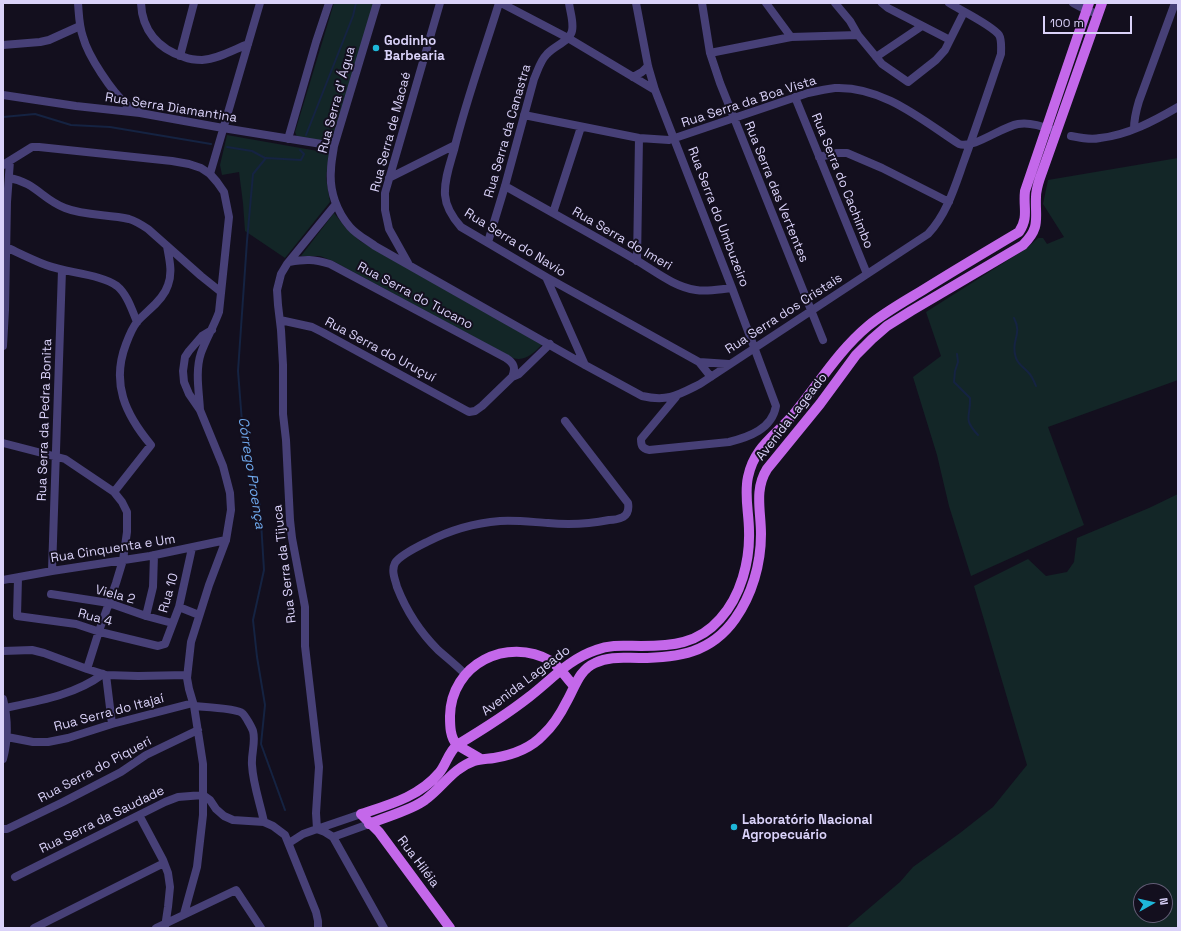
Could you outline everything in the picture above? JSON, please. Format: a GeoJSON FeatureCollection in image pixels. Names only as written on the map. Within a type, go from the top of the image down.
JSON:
{"type":"FeatureCollection","features":[{"type":"Feature","properties":{"kind":"main road"},"geometry":{"type":"LineString","coordinates":[[1028,240],[1019,232],[1025,221],[1026,191],[1035,176],[1102,3]]}},
{"type":"Feature","properties":{"kind":"main road"},"geometry":{"type":"LineString","coordinates":[[1052,130],[1088,7]]}},
{"type":"Feature","properties":{"kind":"main road","name":"Avenida Lageado"},"geometry":{"type":"LineString","coordinates":[[369,824],[419,805],[435,792],[459,768],[481,759],[509,755],[529,746],[543,736],[556,720],[568,700],[578,678],[593,663],[616,657],[647,658],[683,655],[707,646],[730,626],[736,618],[751,588],[757,572],[761,545],[761,525],[758,496],[763,476],[767,469],[820,404],[856,355],[872,339],[887,326],[1023,245],[1028,240],[1037,221],[1035,176]]}},
{"type":"Feature","properties":{"kind":"main road","name":"Avenida Lageado"},"geometry":{"type":"LineString","coordinates":[[361,814],[395,802],[417,792],[440,772],[457,745],[507,714],[543,686],[560,670],[580,656],[597,649],[611,646],[675,644],[698,637],[713,626],[722,617],[734,598],[741,582],[749,544],[746,492],[748,478],[752,462],[763,445],[792,416],[839,356],[867,327],[910,298],[1019,232]]}},
{"type":"Feature","properties":{"kind":"main road"},"geometry":{"type":"LineString","coordinates":[[481,759],[457,745],[451,732],[450,709],[452,698],[465,674],[475,665],[486,658],[509,652],[522,651],[553,662],[574,686]]}},
{"type":"Feature","properties":{"kind":"main road","name":"Rua Hiléia"},"geometry":{"type":"LineString","coordinates":[[361,814],[369,824],[379,832],[450,928]]}},
{"type":"Feature","properties":{"kind":"street"},"geometry":{"type":"LineString","coordinates":[[78,3],[83,39],[91,56],[116,94],[127,105],[140,113]]}},
{"type":"Feature","properties":{"kind":"street"},"geometry":{"type":"LineString","coordinates":[[141,3],[142,12],[148,29],[155,39],[171,52],[180,56],[201,60],[214,58],[248,44]]}},
{"type":"Feature","properties":{"kind":"street"},"geometry":{"type":"LineString","coordinates":[[180,56],[194,3]]}},
{"type":"Feature","properties":{"kind":"street"},"geometry":{"type":"LineString","coordinates":[[210,174],[260,3]]}},
{"type":"Feature","properties":{"kind":"street"},"geometry":{"type":"LineString","coordinates":[[288,139],[328,3]]}},
{"type":"Feature","properties":{"kind":"street","name":"Rua Serra d' Água"},"geometry":{"type":"LineString","coordinates":[[377,3],[334,146],[330,170],[331,185],[336,204],[342,216],[351,228],[375,246],[408,264]]}},
{"type":"Feature","properties":{"kind":"street","name":"Rua Serra de Macaé"},"geometry":{"type":"LineString","coordinates":[[408,264],[389,229],[385,210],[385,193],[440,3]]}},
{"type":"Feature","properties":{"kind":"street"},"geometry":{"type":"LineString","coordinates":[[500,3],[568,38],[654,90]]}},
{"type":"Feature","properties":{"kind":"street","name":"Rua Serra do Navio"},"geometry":{"type":"LineString","coordinates":[[500,3],[455,145],[446,179],[445,195],[453,219],[461,227],[546,277],[699,362],[711,377]]}},
{"type":"Feature","properties":{"kind":"street"},"geometry":{"type":"LineString","coordinates":[[568,38],[572,33],[569,3]]}},
{"type":"Feature","properties":{"kind":"street","name":"Rua Serra do Umbuzeiro"},"geometry":{"type":"LineString","coordinates":[[636,3],[654,90],[755,347]]}},
{"type":"Feature","properties":{"kind":"street","name":"Rua Serra das Vertentes"},"geometry":{"type":"LineString","coordinates":[[702,3],[710,53],[720,83],[810,311],[823,340]]}},
{"type":"Feature","properties":{"kind":"street"},"geometry":{"type":"LineString","coordinates":[[766,3],[791,37]]}},
{"type":"Feature","properties":{"kind":"street"},"geometry":{"type":"LineString","coordinates":[[835,3],[850,20],[858,36],[882,64],[908,82],[936,60],[945,50],[964,12]]}},
{"type":"Feature","properties":{"kind":"street"},"geometry":{"type":"LineString","coordinates":[[882,3],[888,8],[950,40]]}},
{"type":"Feature","properties":{"kind":"street","name":"Rua Serra dos Cristais"},"geometry":{"type":"LineString","coordinates":[[408,264],[642,396],[664,399],[676,397],[711,377],[928,234],[936,226],[949,202],[1001,54],[999,35],[989,26],[948,3]]}},
{"type":"Feature","properties":{"kind":"street"},"geometry":{"type":"LineString","coordinates":[[1073,3],[1088,7],[1098,14]]}},
{"type":"Feature","properties":{"kind":"street"},"geometry":{"type":"LineString","coordinates":[[1134,129],[1138,101],[1176,6]]}},
{"type":"Feature","properties":{"kind":"street"},"geometry":{"type":"LineString","coordinates":[[3,44],[40,42],[49,40],[80,26]]}},
{"type":"Feature","properties":{"kind":"street"},"geometry":{"type":"LineString","coordinates":[[876,57],[922,26]]}},
{"type":"Feature","properties":{"kind":"street"},"geometry":{"type":"LineString","coordinates":[[710,53],[791,37],[858,36]]}},
{"type":"Feature","properties":{"kind":"street","name":"Rua Serra da Canastra"},"geometry":{"type":"LineString","coordinates":[[488,242],[505,186],[534,78],[546,54],[568,38]]}},
{"type":"Feature","properties":{"kind":"street"},"geometry":{"type":"LineString","coordinates":[[633,77],[642,72],[648,66]]}},
{"type":"Feature","properties":{"kind":"street","name":"Rua Serra da Boa Vista"},"geometry":{"type":"LineString","coordinates":[[524,115],[639,138],[672,139],[795,97],[823,90],[846,88],[886,98],[960,144],[970,145]]}},
{"type":"Feature","properties":{"kind":"street","name":"Rua Serra Diamantina"},"geometry":{"type":"LineString","coordinates":[[3,94],[76,106],[140,113],[334,146]]}},
{"type":"Feature","properties":{"kind":"street","name":"Rua Serra do Cachimbo"},"geometry":{"type":"LineString","coordinates":[[795,97],[866,274]]}},
{"type":"Feature","properties":{"kind":"street"},"geometry":{"type":"LineString","coordinates":[[1072,136],[1085,139],[1100,138],[1134,129],[1154,120],[1178,106]]}},
{"type":"Feature","properties":{"kind":"street"},"geometry":{"type":"LineString","coordinates":[[970,145],[1006,127],[1018,124],[1028,124],[1052,130]]}},
{"type":"Feature","properties":{"kind":"street"},"geometry":{"type":"LineString","coordinates":[[553,213],[581,127]]}},
{"type":"Feature","properties":{"kind":"street"},"geometry":{"type":"LineString","coordinates":[[637,261],[639,138]]}},
{"type":"Feature","properties":{"kind":"street"},"geometry":{"type":"LineString","coordinates":[[389,178],[455,145]]}},
{"type":"Feature","properties":{"kind":"street"},"geometry":{"type":"LineString","coordinates":[[3,346],[6,247],[5,192],[9,178],[6,163],[32,147],[39,147],[189,164],[201,168],[210,174],[217,182],[224,192],[229,217],[219,312],[201,353],[199,363],[198,374],[200,410]]}},
{"type":"Feature","properties":{"kind":"street"},"geometry":{"type":"LineString","coordinates":[[819,157],[837,153],[846,153],[882,168],[949,202]]}},
{"type":"Feature","properties":{"kind":"street"},"geometry":{"type":"LineString","coordinates":[[9,178],[33,186],[56,204],[66,208],[79,212],[128,219],[148,228],[221,292]]}},
{"type":"Feature","properties":{"kind":"street","name":"Rua Serra do Imeri"},"geometry":{"type":"LineString","coordinates":[[505,186],[668,280],[695,290],[706,291],[732,288]]}},
{"type":"Feature","properties":{"kind":"street"},"geometry":{"type":"LineString","coordinates":[[280,320],[277,290],[281,274],[336,204]]}},
{"type":"Feature","properties":{"kind":"street"},"geometry":{"type":"LineString","coordinates":[[114,492],[151,445],[131,418],[122,393],[120,370],[124,350],[129,336],[137,322],[154,306],[168,285],[171,269],[167,246]]}},
{"type":"Feature","properties":{"kind":"street"},"geometry":{"type":"LineString","coordinates":[[6,247],[46,265],[62,270],[90,275],[118,286],[128,301],[137,322]]}},
{"type":"Feature","properties":{"kind":"street","name":"Rua Serra do Tucano"},"geometry":{"type":"LineString","coordinates":[[289,262],[305,259],[330,264],[506,358],[512,362],[514,366],[512,377]]}},
{"type":"Feature","properties":{"kind":"street","name":"Rua Serra da Pedra Bonita"},"geometry":{"type":"LineString","coordinates":[[52,571],[62,270]]}},
{"type":"Feature","properties":{"kind":"street"},"geometry":{"type":"LineString","coordinates":[[546,277],[585,365]]}},
{"type":"Feature","properties":{"kind":"street","name":"Rua Serra do Uruçuí"},"geometry":{"type":"LineString","coordinates":[[280,320],[322,332],[469,412],[475,411],[482,406],[512,377],[519,374],[550,344]]}},
{"type":"Feature","properties":{"kind":"street","name":"Rua Serra da Tijuca"},"geometry":{"type":"LineString","coordinates":[[280,320],[283,365],[283,414],[286,440],[290,520],[305,607],[305,646],[319,767],[316,813],[317,828]]}},
{"type":"Feature","properties":{"kind":"street"},"geometry":{"type":"LineString","coordinates":[[184,914],[197,867],[203,815],[203,764],[194,704],[189,689],[187,675],[191,642],[226,540],[231,510],[230,493],[223,466],[200,410],[189,394],[184,382],[183,371],[185,356],[202,336],[212,330]]}},
{"type":"Feature","properties":{"kind":"street"},"geometry":{"type":"LineString","coordinates":[[676,397],[641,439],[643,449],[649,450],[729,442],[754,434],[770,421],[775,413],[776,406],[755,347]]}},
{"type":"Feature","properties":{"kind":"street","name":"Rua Serra do Navio"},"geometry":{"type":"LineString","coordinates":[[699,362],[729,364]]}},
{"type":"Feature","properties":{"kind":"street"},"geometry":{"type":"LineString","coordinates":[[465,674],[429,641],[415,621],[400,594],[394,575],[394,566],[399,559],[422,544],[446,533],[472,525],[511,520],[562,524],[590,523],[624,516],[628,510],[628,503],[565,420]]}},
{"type":"Feature","properties":{"kind":"street"},"geometry":{"type":"LineString","coordinates":[[3,443],[65,459],[114,492],[122,502],[127,512],[127,532],[123,560],[87,669]]}},
{"type":"Feature","properties":{"kind":"street","name":"Rua Cinquenta e Um"},"geometry":{"type":"LineString","coordinates":[[3,580],[154,555],[226,540]]}},
{"type":"Feature","properties":{"kind":"street","name":"Rua 10"},"geometry":{"type":"LineString","coordinates":[[165,644],[179,606],[192,548]]}},
{"type":"Feature","properties":{"kind":"street"},"geometry":{"type":"LineString","coordinates":[[146,616],[153,587],[154,555]]}},
{"type":"Feature","properties":{"kind":"street","name":"Rua 4"},"geometry":{"type":"LineString","coordinates":[[18,578],[17,616],[76,624],[158,646],[165,644]]}},
{"type":"Feature","properties":{"kind":"street","name":"Viela 2"},"geometry":{"type":"LineString","coordinates":[[51,594],[109,603],[172,623]]}},
{"type":"Feature","properties":{"kind":"street"},"geometry":{"type":"LineString","coordinates":[[179,606],[199,615]]}},
{"type":"Feature","properties":{"kind":"street"},"geometry":{"type":"LineString","coordinates":[[3,651],[32,650],[105,674],[187,675]]}},
{"type":"Feature","properties":{"kind":"street"},"geometry":{"type":"LineString","coordinates":[[5,708],[41,701],[73,690],[105,674]]}},
{"type":"Feature","properties":{"kind":"street"},"geometry":{"type":"LineString","coordinates":[[105,674],[112,724]]}},
{"type":"Feature","properties":{"kind":"street"},"geometry":{"type":"LineString","coordinates":[[3,699],[5,708],[6,737],[3,759]]}},
{"type":"Feature","properties":{"kind":"street"},"geometry":{"type":"LineString","coordinates":[[194,704],[236,710],[242,713],[248,722],[253,731],[254,739],[252,763],[253,777],[264,822]]}},
{"type":"Feature","properties":{"kind":"street","name":"Rua Serra do Itajaí"},"geometry":{"type":"LineString","coordinates":[[6,737],[33,742],[48,742],[68,738],[112,724],[194,704]]}},
{"type":"Feature","properties":{"kind":"street","name":"Rua Serra do Piqueri"},"geometry":{"type":"LineString","coordinates":[[3,829],[7,829],[63,802],[121,772],[146,756],[198,730]]}},
{"type":"Feature","properties":{"kind":"street"},"geometry":{"type":"LineString","coordinates":[[203,795],[210,800],[216,809],[224,816],[233,820],[264,822],[274,826],[285,835],[316,912],[318,928]]}},
{"type":"Feature","properties":{"kind":"street","name":"Rua Serra da Saudade"},"geometry":{"type":"LineString","coordinates":[[15,876],[178,797],[203,795]]}},
{"type":"Feature","properties":{"kind":"street","name":"Avenida Lageado"},"geometry":{"type":"LineString","coordinates":[[317,828],[361,814]]}},
{"type":"Feature","properties":{"kind":"street"},"geometry":{"type":"LineString","coordinates":[[139,815],[168,873],[170,887],[165,926]]}},
{"type":"Feature","properties":{"kind":"street","name":"Avenida Lageado"},"geometry":{"type":"LineString","coordinates":[[333,837],[369,824]]}},
{"type":"Feature","properties":{"kind":"street"},"geometry":{"type":"LineString","coordinates":[[289,843],[303,834],[317,828],[333,837],[384,928]]}},
{"type":"Feature","properties":{"kind":"street"},"geometry":{"type":"LineString","coordinates":[[34,928],[164,863]]}},
{"type":"Feature","properties":{"kind":"street"},"geometry":{"type":"LineString","coordinates":[[156,928],[165,926],[184,914],[236,890],[261,928]]}},
{"type":"Feature","properties":{"kind":"green space"},"geometry":{"type":"Polygon","coordinates":[[[334,3],[374,3],[332,142],[297,137],[295,132],[334,3]]]}},
{"type":"Feature","properties":{"kind":"green space"},"geometry":{"type":"Polygon","coordinates":[[[227,135],[329,153],[326,178],[330,202],[285,258],[245,231],[239,172],[222,175],[220,165],[227,135]]]}},
{"type":"Feature","properties":{"kind":"green space"},"geometry":{"type":"Polygon","coordinates":[[[1178,158],[1178,380],[1048,427],[1084,525],[971,576],[949,506],[937,455],[913,377],[941,356],[926,312],[1027,248],[1038,238],[1043,238],[1047,244],[1064,237],[1043,204],[1048,180],[1178,158]]]}},
{"type":"Feature","properties":{"kind":"green space"},"geometry":{"type":"Polygon","coordinates":[[[334,213],[345,227],[360,241],[543,344],[533,353],[522,359],[513,358],[333,261],[320,256],[301,256],[334,213]]]}},
{"type":"Feature","properties":{"kind":"green space"},"geometry":{"type":"Polygon","coordinates":[[[1178,494],[1178,928],[846,928],[900,882],[913,867],[993,807],[1027,765],[974,586],[1028,559],[1046,576],[1067,572],[1074,562],[1077,538],[1149,508],[1178,494]]]}},
{"type":"Feature","properties":{"kind":"waterway"},"geometry":{"type":"LineString","coordinates":[[306,135],[353,16],[356,3]]}},
{"type":"Feature","properties":{"kind":"waterway"},"geometry":{"type":"LineString","coordinates":[[3,117],[35,114],[71,125],[110,127],[211,144]]}},
{"type":"Feature","properties":{"kind":"waterway"},"geometry":{"type":"LineString","coordinates":[[227,147],[252,151],[265,158]]}},
{"type":"Feature","properties":{"kind":"waterway","name":"Córrego Proença"},"geometry":{"type":"LineString","coordinates":[[285,810],[261,744],[265,705],[257,657],[253,620],[264,570],[260,506],[243,435],[238,371],[253,174],[266,158],[301,160],[304,154],[300,150]]}},
{"type":"Feature","properties":{"kind":"waterway"},"geometry":{"type":"LineString","coordinates":[[1014,318],[1017,329],[1014,347],[1016,358],[1031,375],[1036,386]]}},
{"type":"Feature","properties":{"kind":"waterway"},"geometry":{"type":"LineString","coordinates":[[957,354],[958,362],[954,382],[970,398],[968,417],[970,425],[978,435]]}},
{"type":"Feature","properties":{"kind":"place","name":"Godinho Barbearia"},"geometry":{"type":"Point","coordinates":[376,48]}},
{"type":"Feature","properties":{"kind":"place","name":"Laboratório Nacional Agropecuário"},"geometry":{"type":"Point","coordinates":[734,827]}}]}
